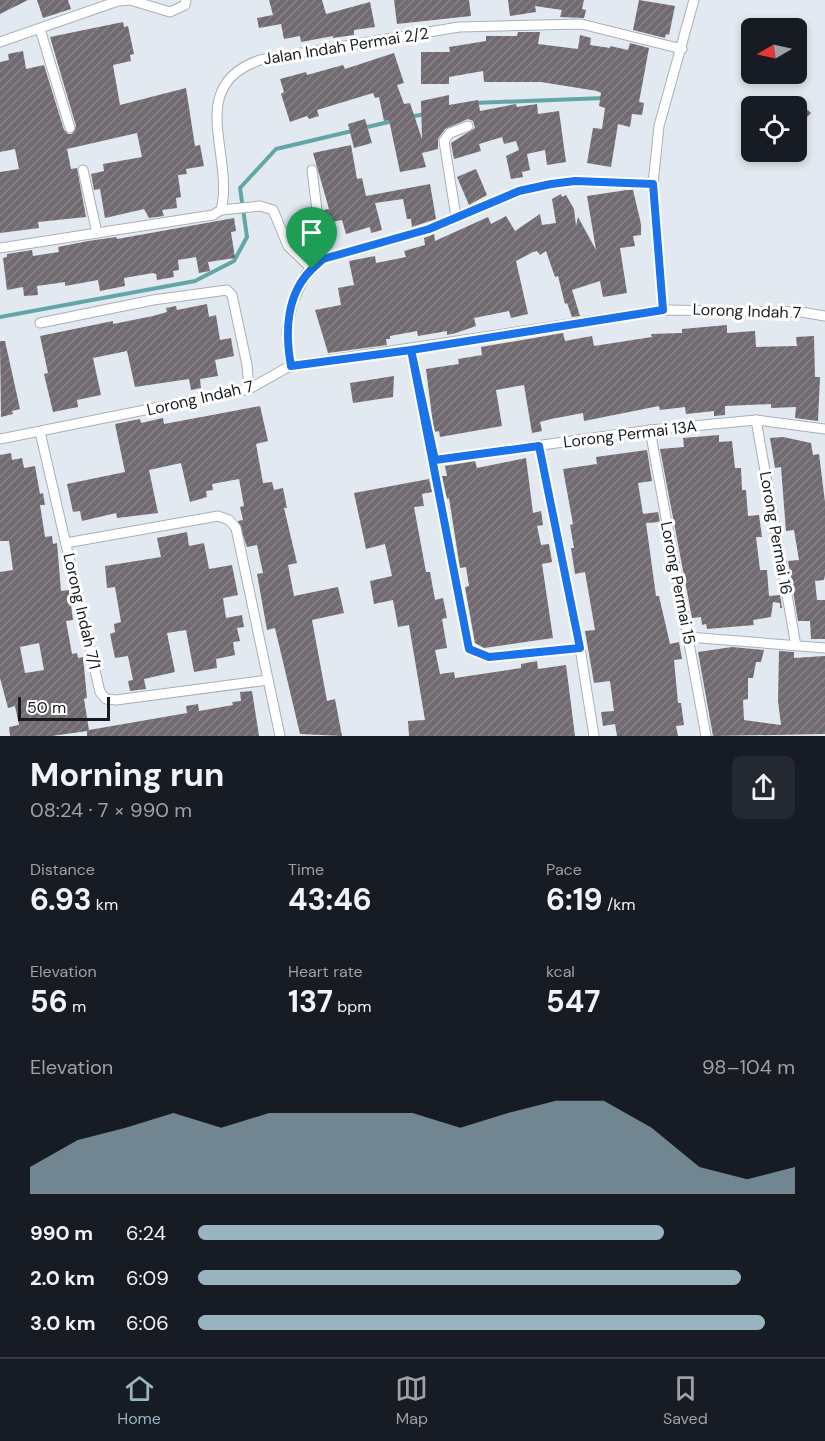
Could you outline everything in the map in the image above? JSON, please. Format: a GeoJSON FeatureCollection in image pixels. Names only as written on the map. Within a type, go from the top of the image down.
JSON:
{"type":"FeatureCollection","features":[{"type":"Feature","properties":{"kind":"street"},"geometry":{"type":"LineString","coordinates":[[0,42],[118,1],[130,0],[170,12],[179,10],[185,5],[186,0]]}},
{"type":"Feature","properties":{"kind":"street"},"geometry":{"type":"LineString","coordinates":[[663,310],[653,184],[659,126],[694,0]]}},
{"type":"Feature","properties":{"kind":"street","name":"Jalan Indah Permai 2/2"},"geometry":{"type":"LineString","coordinates":[[221,210],[223,182],[216,117],[220,94],[228,78],[242,66],[260,60],[470,27],[581,24],[682,49]]}},
{"type":"Feature","properties":{"kind":"street"},"geometry":{"type":"LineString","coordinates":[[40,29],[70,128]]}},
{"type":"Feature","properties":{"kind":"street"},"geometry":{"type":"LineString","coordinates":[[456,217],[444,141],[450,133],[468,126]]}},
{"type":"Feature","properties":{"kind":"street"},"geometry":{"type":"LineString","coordinates":[[83,170],[97,233]]}},
{"type":"Feature","properties":{"kind":"street"},"geometry":{"type":"LineString","coordinates":[[312,170],[323,259]]}},
{"type":"Feature","properties":{"kind":"street"},"geometry":{"type":"LineString","coordinates":[[291,366],[286,342],[289,315],[299,287],[312,269],[323,259],[429,229],[519,191],[575,181],[653,184]]}},
{"type":"Feature","properties":{"kind":"street"},"geometry":{"type":"LineString","coordinates":[[0,248],[213,215],[221,210],[238,207],[268,207],[275,212],[284,240],[312,269]]}},
{"type":"Feature","properties":{"kind":"street"},"geometry":{"type":"LineString","coordinates":[[39,322],[153,300],[227,290],[231,295],[247,365],[249,389]]}},
{"type":"Feature","properties":{"kind":"street","name":"Lorong Indah 7"},"geometry":{"type":"LineString","coordinates":[[0,439],[249,389],[291,366],[411,350],[663,310],[801,312],[825,316]]}},
{"type":"Feature","properties":{"kind":"street"},"geometry":{"type":"LineString","coordinates":[[411,350],[435,460],[469,649],[489,657],[580,648]]}},
{"type":"Feature","properties":{"kind":"street","name":"Lorong Permai 13A"},"geometry":{"type":"LineString","coordinates":[[435,460],[650,430],[756,420],[825,429]]}},
{"type":"Feature","properties":{"kind":"street","name":"Lorong Permai 16"},"geometry":{"type":"LineString","coordinates":[[756,420],[796,646]]}},
{"type":"Feature","properties":{"kind":"street","name":"Lorong Permai 15"},"geometry":{"type":"LineString","coordinates":[[650,430],[706,736]]}},
{"type":"Feature","properties":{"kind":"street","name":"Lorong Indah 7/1"},"geometry":{"type":"LineString","coordinates":[[40,432],[100,692],[106,699],[116,700],[268,680]]}},
{"type":"Feature","properties":{"kind":"street"},"geometry":{"type":"LineString","coordinates":[[539,446],[580,648],[594,736]]}},
{"type":"Feature","properties":{"kind":"street"},"geometry":{"type":"LineString","coordinates":[[66,543],[218,516],[229,520],[236,528],[280,736]]}},
{"type":"Feature","properties":{"kind":"street"},"geometry":{"type":"LineString","coordinates":[[688,637],[825,648]]}},
{"type":"Feature","properties":{"kind":"building"},"geometry":{"type":"Polygon","coordinates":[[[0,0],[28,0],[0,14],[0,0]]]}},
{"type":"Feature","properties":{"kind":"building"},"geometry":{"type":"Polygon","coordinates":[[[37,0],[68,0],[71,9],[43,18],[37,0]]]}},
{"type":"Feature","properties":{"kind":"building"},"geometry":{"type":"Polygon","coordinates":[[[269,0],[322,0],[326,14],[370,2],[375,27],[354,30],[354,35],[333,38],[333,36],[301,42],[300,36],[284,39],[281,24],[259,28],[257,18],[273,15],[269,0]]]}},
{"type":"Feature","properties":{"kind":"building"},"geometry":{"type":"Polygon","coordinates":[[[394,0],[469,0],[471,16],[397,24],[394,0]]]}},
{"type":"Feature","properties":{"kind":"building"},"geometry":{"type":"Polygon","coordinates":[[[508,0],[584,0],[582,9],[586,10],[584,18],[560,17],[562,10],[535,6],[536,12],[510,16],[508,0]]]}},
{"type":"Feature","properties":{"kind":"building"},"geometry":{"type":"Polygon","coordinates":[[[639,0],[675,6],[669,35],[666,34],[665,38],[633,30],[639,0]]]}},
{"type":"Feature","properties":{"kind":"building"},"geometry":{"type":"Polygon","coordinates":[[[123,22],[124,27],[128,26],[134,54],[130,55],[131,61],[113,65],[120,105],[186,88],[195,146],[200,145],[204,166],[186,169],[187,174],[178,175],[181,197],[176,198],[177,208],[162,210],[164,216],[149,218],[144,209],[105,218],[100,189],[94,190],[91,174],[104,171],[103,164],[142,157],[137,133],[67,149],[71,169],[77,168],[86,217],[38,222],[39,228],[0,233],[0,172],[19,169],[15,149],[0,152],[0,62],[9,60],[8,54],[23,51],[26,69],[44,65],[64,130],[72,134],[76,126],[50,37],[123,22]]]}},
{"type":"Feature","properties":{"kind":"building"},"geometry":{"type":"Polygon","coordinates":[[[518,32],[540,32],[538,44],[578,49],[580,35],[591,38],[590,45],[628,50],[630,43],[649,48],[639,102],[644,103],[642,115],[632,114],[630,127],[618,124],[611,167],[587,163],[593,128],[602,129],[605,108],[599,106],[601,93],[597,91],[541,82],[484,82],[483,71],[449,77],[449,84],[421,84],[421,52],[450,52],[449,47],[486,41],[486,36],[517,36],[518,32]]]}},
{"type":"Feature","properties":{"kind":"building"},"geometry":{"type":"Polygon","coordinates":[[[394,53],[404,83],[397,85],[404,104],[410,103],[422,139],[421,101],[449,95],[449,105],[478,100],[480,111],[516,104],[517,107],[537,104],[538,114],[559,111],[566,162],[547,165],[545,150],[527,154],[530,170],[522,172],[523,177],[511,179],[506,156],[519,150],[516,141],[504,144],[502,137],[479,144],[481,151],[454,159],[451,143],[475,128],[473,121],[468,119],[445,129],[438,139],[438,149],[422,153],[426,167],[400,172],[389,120],[384,121],[379,97],[375,98],[373,93],[317,110],[319,116],[309,119],[307,116],[290,122],[281,94],[284,92],[280,79],[306,72],[307,75],[343,65],[345,69],[394,53]]]}},
{"type":"Feature","properties":{"kind":"building"},"geometry":{"type":"Polygon","coordinates":[[[365,119],[372,143],[354,148],[348,124],[365,119]]]}},
{"type":"Feature","properties":{"kind":"building"},"geometry":{"type":"Polygon","coordinates":[[[351,145],[357,179],[362,178],[366,196],[430,184],[436,219],[412,227],[411,219],[407,219],[403,199],[375,203],[382,230],[371,233],[370,227],[346,234],[342,220],[327,223],[324,210],[329,209],[313,153],[351,145]]]}},
{"type":"Feature","properties":{"kind":"building"},"geometry":{"type":"Polygon","coordinates":[[[476,169],[487,195],[469,205],[457,177],[476,169]]]}},
{"type":"Feature","properties":{"kind":"building"},"geometry":{"type":"Polygon","coordinates":[[[633,190],[641,224],[641,235],[633,236],[635,246],[620,248],[627,293],[603,297],[600,281],[572,290],[580,316],[572,317],[567,303],[565,304],[558,276],[555,277],[546,251],[540,255],[537,251],[516,261],[528,314],[511,318],[509,311],[474,318],[476,326],[456,333],[447,335],[447,331],[418,336],[417,331],[390,336],[390,339],[386,339],[387,345],[328,353],[315,310],[341,305],[338,288],[354,285],[349,261],[375,256],[376,263],[406,257],[404,251],[425,245],[424,238],[434,234],[435,241],[488,217],[491,224],[506,216],[515,231],[540,214],[542,225],[556,223],[552,199],[561,194],[562,197],[566,195],[574,209],[576,226],[578,217],[596,250],[587,196],[633,190]]]}},
{"type":"Feature","properties":{"kind":"building"},"geometry":{"type":"Polygon","coordinates":[[[234,218],[236,231],[231,232],[235,258],[208,262],[210,271],[199,273],[196,257],[178,260],[179,270],[173,271],[174,277],[157,280],[156,274],[153,273],[124,278],[125,286],[100,291],[98,280],[65,286],[65,282],[37,286],[38,295],[24,296],[23,287],[7,290],[3,258],[7,257],[7,254],[32,250],[33,256],[59,252],[58,247],[88,241],[116,237],[117,239],[234,218]]]}},
{"type":"Feature","properties":{"kind":"building"},"geometry":{"type":"Polygon","coordinates":[[[207,304],[209,317],[216,315],[220,340],[231,338],[234,356],[215,360],[218,376],[200,379],[201,388],[191,390],[189,379],[135,387],[127,351],[93,358],[101,395],[77,400],[78,407],[53,412],[44,374],[48,373],[40,336],[113,321],[113,324],[153,316],[167,312],[166,308],[176,306],[177,310],[207,304]]]}},
{"type":"Feature","properties":{"kind":"building"},"geometry":{"type":"Polygon","coordinates":[[[727,325],[727,333],[755,331],[756,347],[797,346],[796,337],[814,336],[815,377],[820,377],[818,421],[795,418],[796,407],[771,408],[771,404],[725,406],[725,415],[714,416],[714,411],[686,414],[685,407],[660,410],[659,406],[584,421],[583,413],[551,419],[540,422],[542,431],[532,433],[524,385],[496,390],[502,426],[440,437],[439,431],[434,432],[426,369],[459,364],[458,359],[482,355],[481,347],[563,333],[565,341],[592,336],[594,346],[652,337],[651,334],[682,333],[682,329],[727,325]]]}},
{"type":"Feature","properties":{"kind":"building"},"geometry":{"type":"Polygon","coordinates":[[[0,341],[5,341],[20,409],[12,411],[13,414],[1,417],[0,341]]]}},
{"type":"Feature","properties":{"kind":"building"},"geometry":{"type":"Polygon","coordinates":[[[394,376],[393,397],[353,403],[350,383],[394,376]]]}},
{"type":"Feature","properties":{"kind":"building"},"geometry":{"type":"Polygon","coordinates":[[[260,406],[268,441],[256,444],[263,483],[272,482],[274,490],[283,488],[287,508],[284,508],[297,563],[288,565],[294,596],[338,587],[344,613],[312,620],[327,701],[335,699],[342,736],[300,734],[275,628],[267,630],[257,574],[263,573],[257,545],[247,547],[238,521],[243,520],[240,507],[244,506],[239,479],[212,484],[213,490],[206,491],[207,497],[190,502],[181,463],[149,470],[158,513],[117,518],[116,513],[82,521],[80,511],[73,512],[67,484],[125,472],[115,424],[140,419],[141,423],[163,418],[164,424],[260,406]]]}},
{"type":"Feature","properties":{"kind":"building"},"geometry":{"type":"Polygon","coordinates":[[[719,435],[719,442],[732,441],[735,468],[741,468],[742,490],[746,490],[748,516],[759,515],[762,537],[756,537],[760,570],[767,570],[769,596],[780,595],[782,608],[780,608],[780,603],[773,602],[771,617],[753,620],[754,625],[707,629],[706,624],[702,625],[701,617],[692,618],[660,449],[684,447],[683,438],[719,435]]]}},
{"type":"Feature","properties":{"kind":"building"},"geometry":{"type":"Polygon","coordinates":[[[783,437],[811,443],[813,455],[819,454],[825,502],[825,575],[824,580],[815,581],[817,600],[825,600],[825,639],[811,639],[810,621],[798,621],[788,561],[799,560],[794,530],[786,531],[781,467],[775,468],[770,438],[783,437]]]}},
{"type":"Feature","properties":{"kind":"building"},"geometry":{"type":"Polygon","coordinates":[[[647,450],[652,481],[638,483],[643,514],[658,512],[660,522],[646,523],[656,596],[659,596],[670,644],[679,642],[682,659],[674,660],[678,703],[681,703],[684,725],[676,726],[678,736],[617,736],[615,724],[603,726],[601,712],[614,711],[610,681],[594,683],[585,631],[595,630],[585,572],[575,574],[571,548],[574,548],[570,525],[573,524],[563,469],[597,464],[596,457],[647,450]]]}},
{"type":"Feature","properties":{"kind":"building"},"geometry":{"type":"Polygon","coordinates":[[[11,453],[12,460],[22,458],[24,468],[35,466],[40,494],[43,493],[45,505],[40,505],[45,537],[52,536],[53,544],[57,543],[61,591],[69,590],[73,620],[66,621],[72,654],[77,653],[78,658],[83,657],[87,698],[84,699],[89,730],[187,713],[186,706],[198,704],[199,711],[233,705],[232,702],[241,701],[240,692],[252,691],[259,736],[87,736],[87,731],[52,736],[10,736],[9,727],[19,725],[15,706],[8,708],[0,678],[0,572],[13,570],[9,541],[0,541],[0,455],[11,453]],[[39,643],[20,647],[25,673],[44,670],[39,643]]]}},
{"type":"Feature","properties":{"kind":"building"},"geometry":{"type":"Polygon","coordinates":[[[526,458],[533,513],[541,511],[543,525],[537,526],[541,545],[549,544],[552,562],[542,564],[553,638],[484,648],[475,643],[465,587],[469,586],[466,567],[460,568],[449,498],[447,499],[442,476],[447,476],[445,466],[475,461],[477,468],[526,458]]]}},
{"type":"Feature","properties":{"kind":"building"},"geometry":{"type":"Polygon","coordinates":[[[429,479],[432,492],[422,494],[424,506],[414,507],[426,572],[430,572],[435,600],[443,598],[447,618],[442,619],[447,648],[435,650],[440,674],[454,672],[455,678],[521,668],[521,664],[537,661],[538,669],[566,665],[575,736],[409,736],[408,721],[425,720],[409,625],[398,627],[393,600],[374,604],[370,581],[392,576],[385,544],[366,549],[354,493],[429,479]]]}},
{"type":"Feature","properties":{"kind":"building"},"geometry":{"type":"Polygon","coordinates":[[[187,532],[189,546],[204,543],[209,569],[232,565],[238,595],[223,598],[226,618],[242,615],[244,627],[237,628],[240,641],[233,642],[235,655],[216,659],[217,668],[194,672],[186,630],[167,633],[175,672],[144,679],[146,689],[130,691],[128,681],[133,680],[128,656],[115,658],[110,634],[115,632],[114,624],[121,622],[115,587],[107,588],[105,566],[161,557],[157,538],[187,532]]]}},
{"type":"Feature","properties":{"kind":"building"},"geometry":{"type":"Polygon","coordinates":[[[732,647],[764,650],[761,662],[756,662],[753,678],[748,678],[748,699],[743,700],[744,720],[781,725],[778,701],[779,651],[794,652],[794,658],[825,656],[825,734],[713,736],[698,652],[732,647]]]}},
{"type":"Feature","properties":{"kind":"waterway"},"geometry":{"type":"LineString","coordinates":[[474,103],[604,98]]}},
{"type":"Feature","properties":{"kind":"waterway"},"geometry":{"type":"LineString","coordinates":[[409,117],[426,114]]}},
{"type":"Feature","properties":{"kind":"waterway"},"geometry":{"type":"LineString","coordinates":[[363,128],[393,121]]}},
{"type":"Feature","properties":{"kind":"waterway"},"geometry":{"type":"LineString","coordinates":[[0,317],[195,281],[234,261],[247,237],[240,188],[276,149],[352,131]]}},
{"type":"Feature","properties":{"kind":"route"},"geometry":{"type":"LineString","coordinates":[[312,269],[306,274],[299,287],[289,315],[286,342],[291,366],[411,350],[435,460],[469,649],[479,655],[489,657],[580,648],[539,446],[435,460],[423,405],[411,350],[663,310],[653,184],[575,181],[519,191],[429,229],[323,259],[312,269]]}}]}
